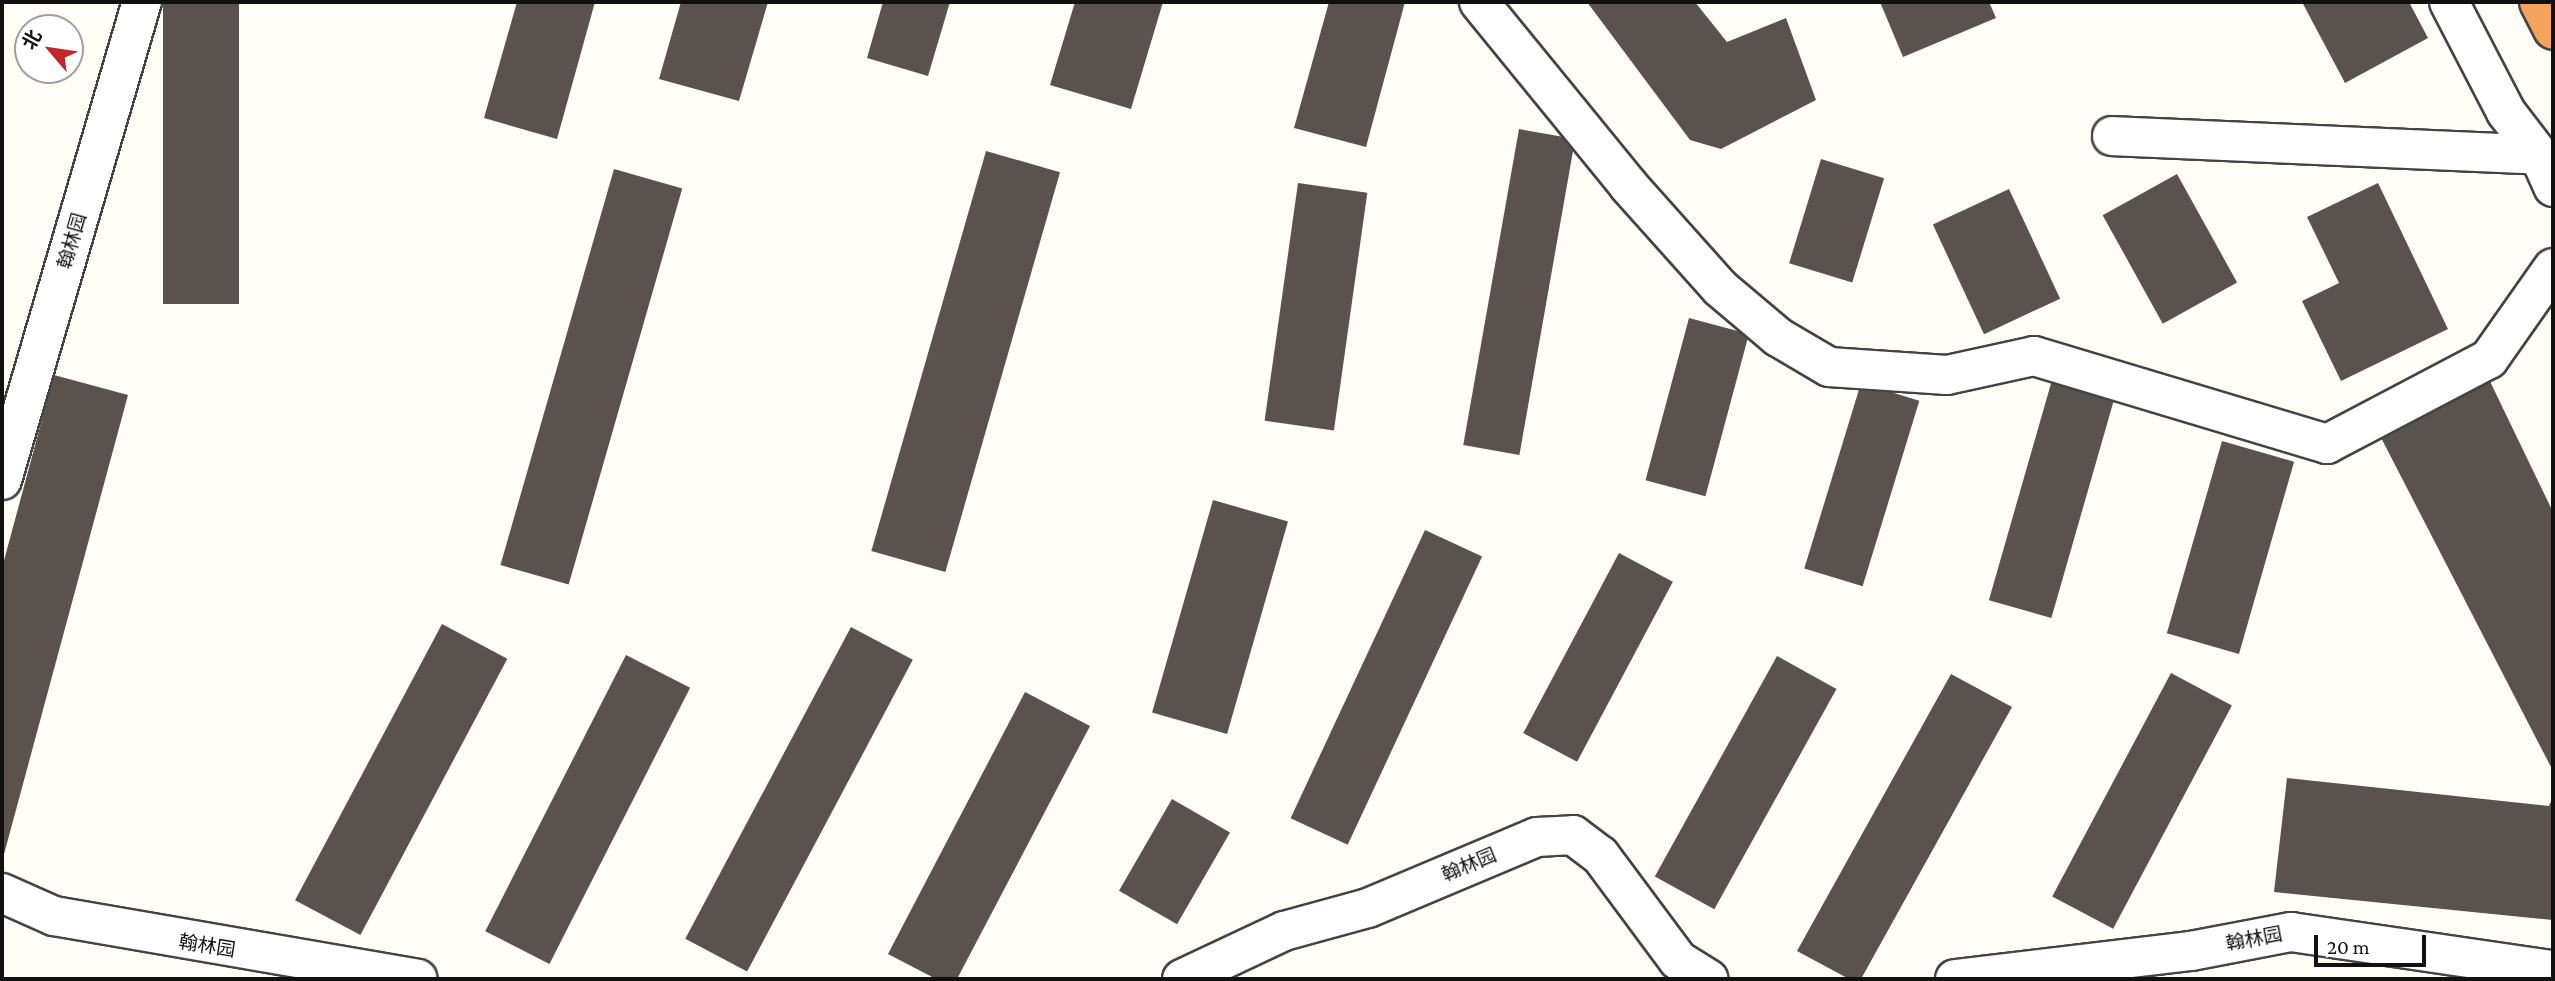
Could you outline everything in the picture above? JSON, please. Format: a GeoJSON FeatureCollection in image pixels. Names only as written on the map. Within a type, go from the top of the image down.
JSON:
{"type":"FeatureCollection","features":[{"type":"Feature","properties":{"kind":"highway"},"geometry":{"type":"LineString","coordinates":[[2539,2],[2553,30]]}},
{"type":"Feature","properties":{"kind":"street","name":"翰林园"},"geometry":{"type":"LineString","coordinates":[[2,480],[142,2]]}},
{"type":"Feature","properties":{"kind":"street"},"geometry":{"type":"LineString","coordinates":[[1479,2],[1628,185],[1720,288],[1778,337],[1829,367],[1947,375],[2034,356],[2327,444],[2489,359],[2553,268]]}},
{"type":"Feature","properties":{"kind":"street"},"geometry":{"type":"LineString","coordinates":[[2449,2],[2506,112],[2546,171]]}},
{"type":"Feature","properties":{"kind":"street"},"geometry":{"type":"LineString","coordinates":[[2112,136],[2546,171]]}},
{"type":"Feature","properties":{"kind":"street","name":"翰林园"},"geometry":{"type":"LineString","coordinates":[[1182,979],[1284,931],[1368,908],[1537,837],[1573,835],[1600,855],[1678,960],[1709,979]]}},
{"type":"Feature","properties":{"kind":"street","name":"翰林园"},"geometry":{"type":"LineString","coordinates":[[2,893],[54,916],[418,979]]}},
{"type":"Feature","properties":{"kind":"street","name":"翰林园"},"geometry":{"type":"LineString","coordinates":[[1955,979],[2190,951],[2291,932],[2553,970]]}},
{"type":"Feature","properties":{"kind":"building"},"geometry":{"type":"Polygon","coordinates":[[[163,2],[239,2],[239,304],[163,304],[163,2]]]}},
{"type":"Feature","properties":{"kind":"building"},"geometry":{"type":"Polygon","coordinates":[[[517,2],[595,2],[557,139],[484,118],[517,2]]]}},
{"type":"Feature","properties":{"kind":"building"},"geometry":{"type":"Polygon","coordinates":[[[681,2],[768,2],[739,101],[659,79],[681,2]]]}},
{"type":"Feature","properties":{"kind":"building"},"geometry":{"type":"Polygon","coordinates":[[[883,2],[950,2],[928,76],[867,58],[883,2]]]}},
{"type":"Feature","properties":{"kind":"building"},"geometry":{"type":"Polygon","coordinates":[[[1075,2],[1163,2],[1131,109],[1050,85],[1075,2]]]}},
{"type":"Feature","properties":{"kind":"building"},"geometry":{"type":"Polygon","coordinates":[[[1329,2],[1405,2],[1366,147],[1294,128],[1329,2]]]}},
{"type":"Feature","properties":{"kind":"building"},"geometry":{"type":"Polygon","coordinates":[[[1587,2],[1695,2],[1727,42],[1786,18],[1816,100],[1721,149],[1690,140],[1587,2]]]}},
{"type":"Feature","properties":{"kind":"building"},"geometry":{"type":"Polygon","coordinates":[[[1880,2],[1989,2],[1996,18],[1903,57],[1880,2]]]}},
{"type":"Feature","properties":{"kind":"building"},"geometry":{"type":"Polygon","coordinates":[[[2302,2],[2409,2],[2428,38],[2345,83],[2302,2]]]}},
{"type":"Feature","properties":{"kind":"building"},"geometry":{"type":"Polygon","coordinates":[[[1519,129],[1575,139],[1519,455],[1463,445],[1519,129]]]}},
{"type":"Feature","properties":{"kind":"building"},"geometry":{"type":"Polygon","coordinates":[[[986,151],[1060,172],[945,572],[871,551],[986,151]]]}},
{"type":"Feature","properties":{"kind":"building"},"geometry":{"type":"Polygon","coordinates":[[[1821,159],[1884,178],[1852,283],[1789,263],[1821,159]]]}},
{"type":"Feature","properties":{"kind":"building"},"geometry":{"type":"Polygon","coordinates":[[[614,169],[682,189],[569,585],[500,565],[614,169]]]}},
{"type":"Feature","properties":{"kind":"building"},"geometry":{"type":"Polygon","coordinates":[[[2177,174],[2237,282],[2163,324],[2103,215],[2177,174]]]}},
{"type":"Feature","properties":{"kind":"building"},"geometry":{"type":"Polygon","coordinates":[[[1298,183],[1367,193],[1334,430],[1265,421],[1298,183]]]}},
{"type":"Feature","properties":{"kind":"building"},"geometry":{"type":"Polygon","coordinates":[[[2378,183],[2448,329],[2341,381],[2302,301],[2339,283],[2307,217],[2378,183]]]}},
{"type":"Feature","properties":{"kind":"building"},"geometry":{"type":"Polygon","coordinates":[[[2009,189],[2060,299],[1984,334],[1933,224],[2009,189]]]}},
{"type":"Feature","properties":{"kind":"building"},"geometry":{"type":"Polygon","coordinates":[[[1689,318],[1749,334],[1705,496],[1646,480],[1689,318]]]}},
{"type":"Feature","properties":{"kind":"building"},"geometry":{"type":"Polygon","coordinates":[[[2485,371],[2553,512],[2553,771],[2376,428],[2485,371]]]}},
{"type":"Feature","properties":{"kind":"building"},"geometry":{"type":"Polygon","coordinates":[[[54,375],[128,395],[3,858],[2,568],[54,375]]]}},
{"type":"Feature","properties":{"kind":"building"},"geometry":{"type":"Polygon","coordinates":[[[2052,380],[2114,398],[2051,618],[1989,600],[2052,380]]]}},
{"type":"Feature","properties":{"kind":"building"},"geometry":{"type":"Polygon","coordinates":[[[1861,383],[1919,401],[1863,586],[1804,569],[1861,383]]]}},
{"type":"Feature","properties":{"kind":"building"},"geometry":{"type":"Polygon","coordinates":[[[2222,441],[2294,462],[2239,654],[2167,633],[2222,441]]]}},
{"type":"Feature","properties":{"kind":"building"},"geometry":{"type":"Polygon","coordinates":[[[1213,500],[1288,521],[1227,734],[1152,712],[1213,500]]]}},
{"type":"Feature","properties":{"kind":"building"},"geometry":{"type":"Polygon","coordinates":[[[1425,530],[1482,557],[1348,845],[1291,818],[1425,530]]]}},
{"type":"Feature","properties":{"kind":"building"},"geometry":{"type":"Polygon","coordinates":[[[1619,553],[1673,582],[1577,762],[1523,733],[1619,553]]]}},
{"type":"Feature","properties":{"kind":"building"},"geometry":{"type":"Polygon","coordinates":[[[442,624],[507,659],[360,935],[295,900],[442,624]]]}},
{"type":"Feature","properties":{"kind":"building"},"geometry":{"type":"Polygon","coordinates":[[[851,627],[913,660],[747,972],[685,939],[851,627]]]}},
{"type":"Feature","properties":{"kind":"building"},"geometry":{"type":"Polygon","coordinates":[[[626,655],[690,688],[549,964],[485,931],[626,655]]]}},
{"type":"Feature","properties":{"kind":"building"},"geometry":{"type":"Polygon","coordinates":[[[1777,656],[1836,689],[1714,909],[1655,876],[1777,656]]]}},
{"type":"Feature","properties":{"kind":"building"},"geometry":{"type":"Polygon","coordinates":[[[2171,673],[2232,705],[2113,929],[2052,896],[2171,673]]]}},
{"type":"Feature","properties":{"kind":"building"},"geometry":{"type":"Polygon","coordinates":[[[1951,674],[2012,707],[1861,979],[1849,979],[1797,951],[1951,674]]]}},
{"type":"Feature","properties":{"kind":"building"},"geometry":{"type":"Polygon","coordinates":[[[1025,692],[1090,726],[957,979],[936,979],[888,954],[1025,692]]]}},
{"type":"Feature","properties":{"kind":"building"},"geometry":{"type":"Polygon","coordinates":[[[2287,778],[2549,806],[2553,796],[2553,920],[2274,892],[2287,778]]]}},
{"type":"Feature","properties":{"kind":"building"},"geometry":{"type":"Polygon","coordinates":[[[1172,799],[1230,832],[1177,924],[1119,891],[1172,799]]]}}]}
